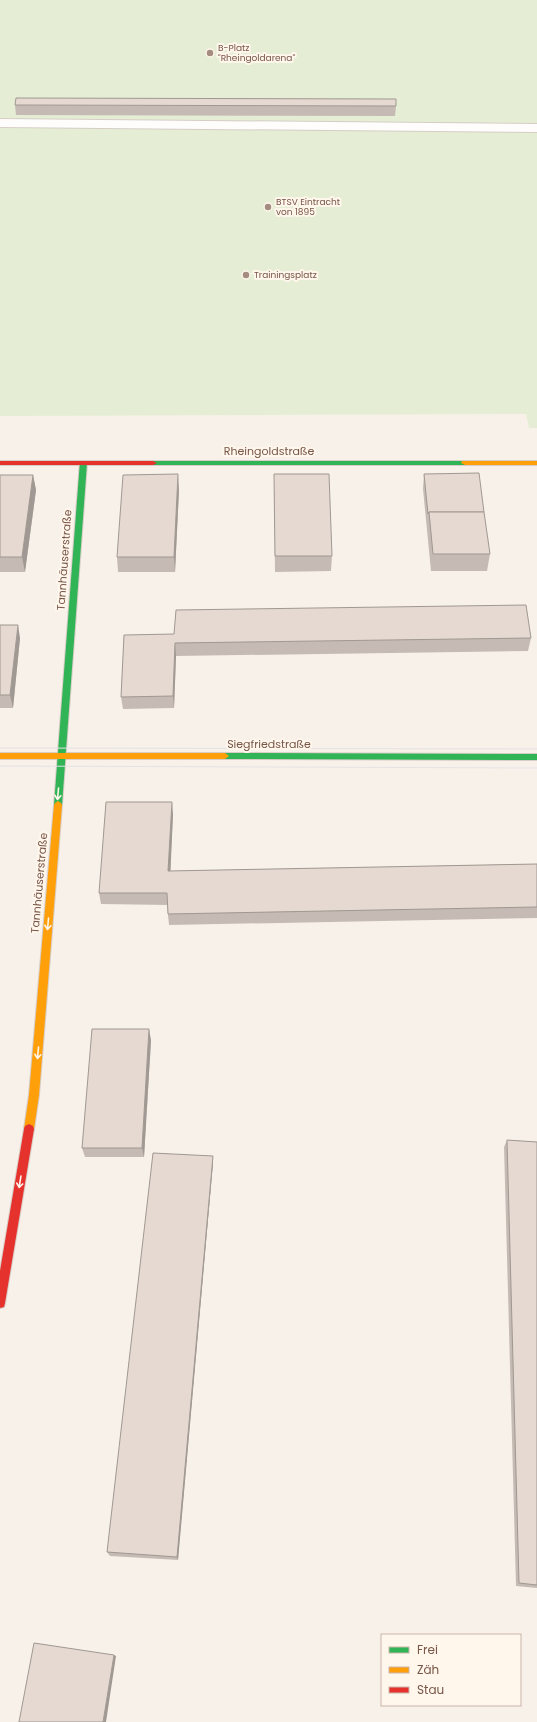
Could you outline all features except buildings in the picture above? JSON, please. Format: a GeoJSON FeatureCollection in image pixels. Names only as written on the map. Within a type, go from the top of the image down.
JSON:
{"type":"FeatureCollection","features":[{"type":"Feature","properties":{"kind":"street","name":"Rheingoldstraße"},"geometry":{"type":"LineString","coordinates":[[0,463],[537,463]]}},
{"type":"Feature","properties":{"kind":"street","name":"Tannhäuserstraße"},"geometry":{"type":"LineString","coordinates":[[0,1303],[34,1095],[62,756],[83,463]]}},
{"type":"Feature","properties":{"kind":"street","name":"Siegfriedstraße"},"geometry":{"type":"LineString","coordinates":[[0,756],[537,757]]}},
{"type":"Feature","properties":{"kind":"lane"},"geometry":{"type":"LineString","coordinates":[[0,123],[537,128]]}},
{"type":"Feature","properties":{"kind":"green space","name":"BTSV Eintracht von 1895"},"geometry":{"type":"Polygon","coordinates":[[[0,0],[537,0],[537,428],[529,428],[526,414],[0,416],[0,0]]]}},
{"type":"Feature","properties":{"kind":"tram line"},"geometry":{"type":"LineString","coordinates":[[0,748],[537,749]]}},
{"type":"Feature","properties":{"kind":"tram line"},"geometry":{"type":"LineString","coordinates":[[0,766],[537,768]]}},
{"type":"Feature","properties":{"kind":"traffic: fast"},"geometry":{"type":"LineString","coordinates":[[58,805],[83,463]]}},
{"type":"Feature","properties":{"kind":"traffic: fast"},"geometry":{"type":"LineString","coordinates":[[153,463],[465,463]]}},
{"type":"Feature","properties":{"kind":"traffic: fast"},"geometry":{"type":"LineString","coordinates":[[225,756],[537,757]]}},
{"type":"Feature","properties":{"kind":"traffic: slow"},"geometry":{"type":"LineString","coordinates":[[465,463],[537,463]]}},
{"type":"Feature","properties":{"kind":"traffic: slow"},"geometry":{"type":"LineString","coordinates":[[0,756],[225,756]]}},
{"type":"Feature","properties":{"kind":"traffic: slow"},"geometry":{"type":"LineString","coordinates":[[29,1129],[34,1095],[58,805]]}},
{"type":"Feature","properties":{"kind":"traffic: jam"},"geometry":{"type":"LineString","coordinates":[[0,463],[153,463]]}},
{"type":"Feature","properties":{"kind":"traffic: jam"},"geometry":{"type":"LineString","coordinates":[[0,1303],[29,1129]]}},
{"type":"Feature","properties":{"kind":"place","name":"B-Platz \"Rheingoldarena\""},"geometry":{"type":"Point","coordinates":[210,53]}},
{"type":"Feature","properties":{"kind":"place","name":"BTSV Eintracht von 1895"},"geometry":{"type":"Point","coordinates":[268,207]}},
{"type":"Feature","properties":{"kind":"place","name":"Trainingsplatz"},"geometry":{"type":"Point","coordinates":[246,275]}}]}
